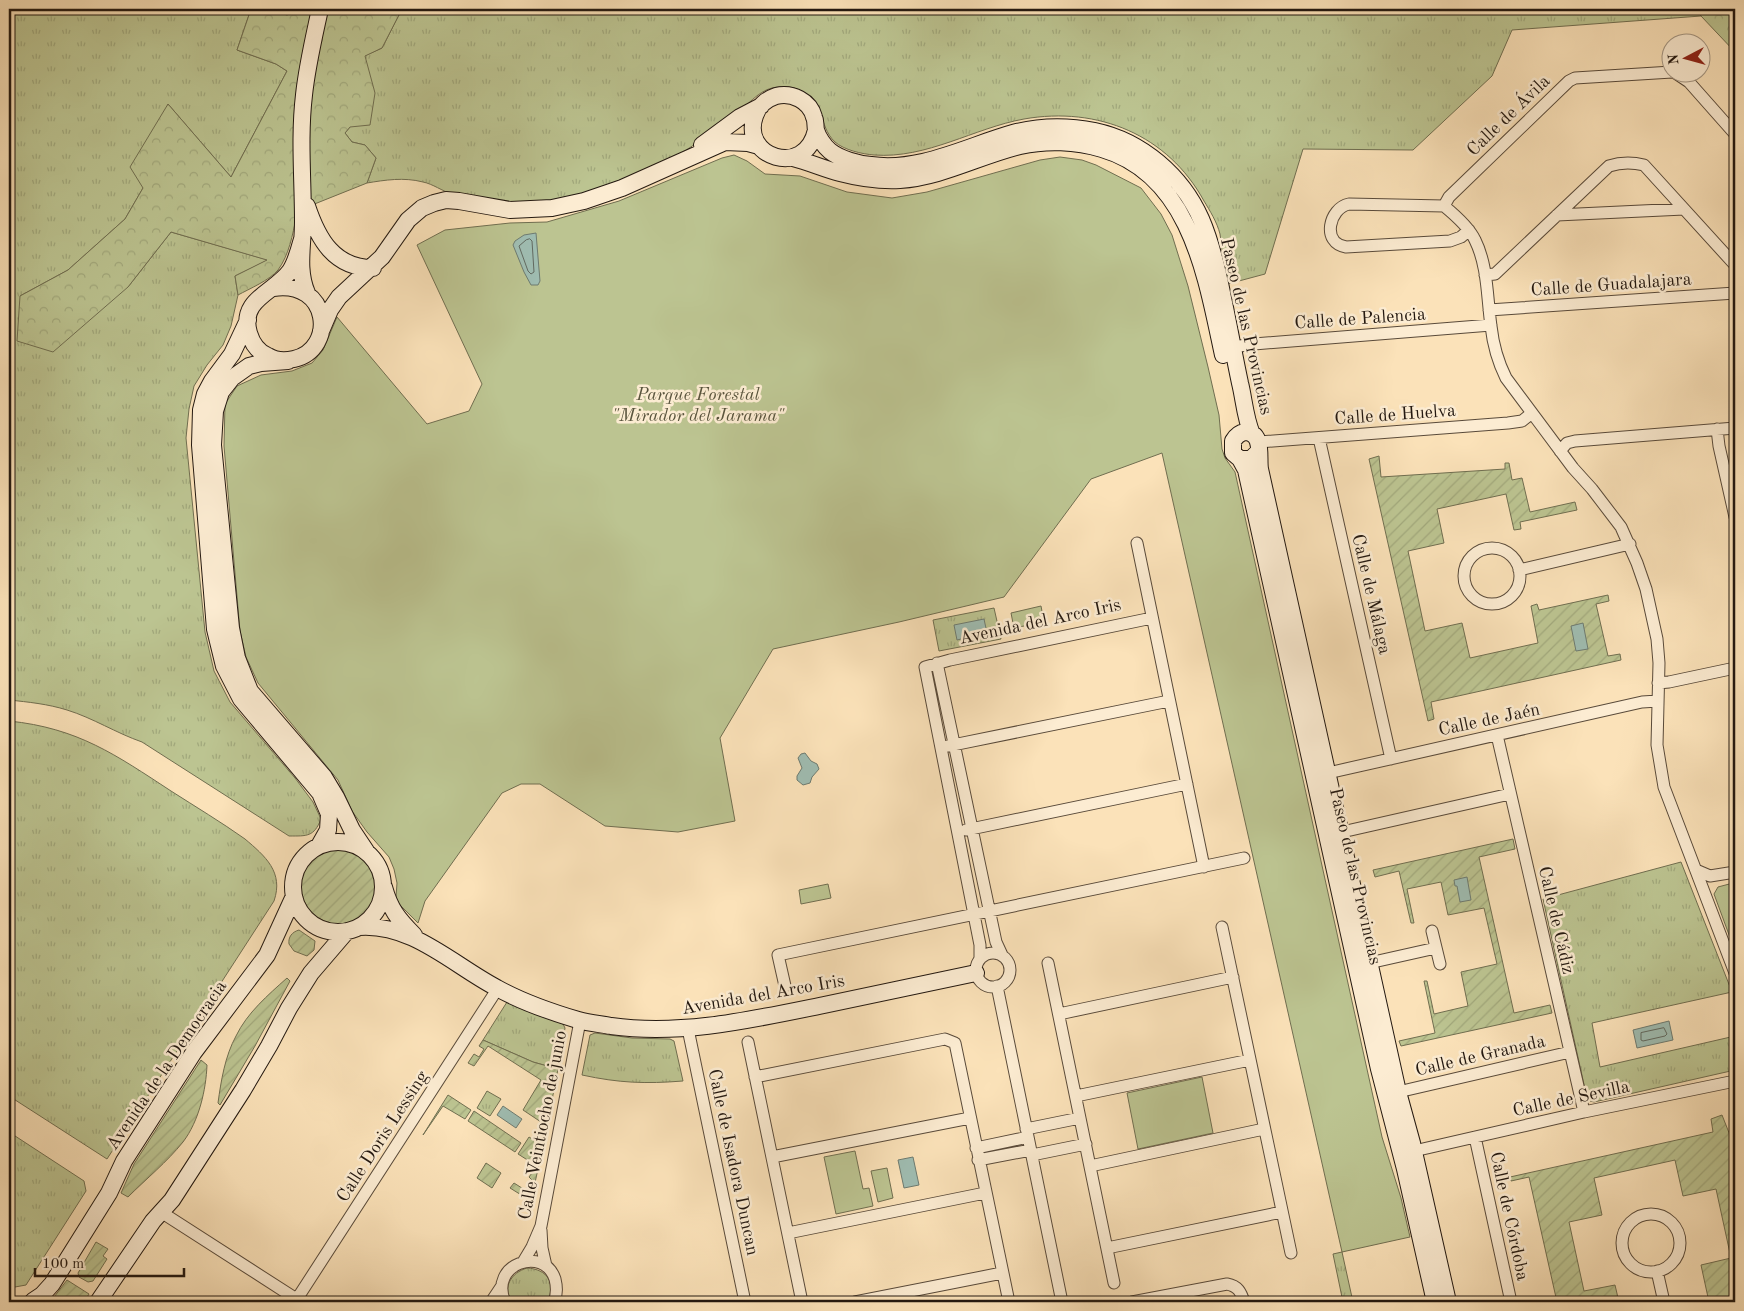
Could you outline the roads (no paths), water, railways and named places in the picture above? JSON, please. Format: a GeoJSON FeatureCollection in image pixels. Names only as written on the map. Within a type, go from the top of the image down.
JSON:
{"type":"FeatureCollection","features":[{"type":"Feature","properties":{"kind":"main road"},"geometry":{"type":"LineString","coordinates":[[320,9],[304,94],[301,150],[301,276],[309,295],[320,313],[321,331]]}},
{"type":"Feature","properties":{"kind":"main road"},"geometry":{"type":"LineString","coordinates":[[677,164],[740,117],[769,99],[779,96],[790,96],[800,99],[809,106],[814,116],[816,130],[814,139],[809,147],[802,154],[794,158],[784,159],[766,153],[754,137],[755,115],[760,106]]}},
{"type":"Feature","properties":{"kind":"main road","name":"Paseo de las Provincias"},"geometry":{"type":"LineString","coordinates":[[816,130],[831,152],[845,159],[871,165],[899,166],[924,162],[1014,133],[1038,128],[1066,127],[1094,131],[1123,140],[1147,154],[1170,172],[1184,189],[1202,220],[1216,262],[1233,347],[1342,832],[1369,963],[1448,1302]]}},
{"type":"Feature","properties":{"kind":"main road"},"geometry":{"type":"LineString","coordinates":[[319,846],[328,830],[329,814],[320,793],[241,699],[224,666],[215,629],[200,453],[201,410],[212,381],[229,371],[261,363],[288,361],[305,354],[318,340],[334,303],[353,283],[372,268],[408,220],[422,208],[446,200],[510,210],[552,208],[584,201],[622,188],[725,142],[748,143],[759,146]]}},
{"type":"Feature","properties":{"kind":"main road","name":"Paseo de las Provincias"},"geometry":{"type":"LineString","coordinates":[[794,158],[840,173],[869,178],[899,180],[926,177],[1020,146],[1065,142],[1089,145],[1106,150],[1119,155],[1146,172],[1170,196],[1180,211],[1202,265],[1236,415],[1234,438]]}},
{"type":"Feature","properties":{"kind":"main road"},"geometry":{"type":"LineString","coordinates":[[302,186],[306,205],[315,227],[328,249],[349,264],[357,267],[372,268]]}},
{"type":"Feature","properties":{"kind":"main road"},"geometry":{"type":"LineString","coordinates":[[274,288],[290,271],[302,239]]}},
{"type":"Feature","properties":{"kind":"main road"},"geometry":{"type":"LineString","coordinates":[[98,1302],[153,1221],[172,1200],[243,1090],[310,974],[353,929],[369,920],[377,911],[382,899],[381,873],[352,830],[336,797],[324,778],[250,691],[237,658],[230,628],[213,445],[215,411],[252,306],[258,298],[274,288],[285,286],[296,288],[309,295],[328,294],[353,283]]}},
{"type":"Feature","properties":{"kind":"main road"},"geometry":{"type":"LineString","coordinates":[[248,320],[248,330],[255,346],[269,357],[288,361]]}},
{"type":"Feature","properties":{"kind":"main road"},"geometry":{"type":"LineString","coordinates":[[1242,433],[1256,443],[1251,459],[1240,459],[1235,456],[1232,448],[1234,438],[1242,433]]}},
{"type":"Feature","properties":{"kind":"main road","name":"Paseo de las Provincias"},"geometry":{"type":"LineString","coordinates":[[1240,459],[1246,470],[1376,1060],[1405,1169],[1435,1302]]}},
{"type":"Feature","properties":{"kind":"main road"},"geometry":{"type":"LineString","coordinates":[[353,929],[333,932],[320,928],[308,920],[299,909],[294,896],[296,868],[304,857],[319,846],[331,842],[344,842],[356,845],[366,852]]}},
{"type":"Feature","properties":{"kind":"main road","name":"Avenida del Arco Iris"},"geometry":{"type":"LineString","coordinates":[[383,886],[389,904],[395,914],[423,943]]}},
{"type":"Feature","properties":{"kind":"main road","name":"Avenida de la Democracia"},"geometry":{"type":"LineString","coordinates":[[32,1302],[52,1284],[109,1194],[124,1161],[194,1052],[267,955],[294,896]]}},
{"type":"Feature","properties":{"kind":"main road","name":"Avenida del Arco Iris"},"geometry":{"type":"LineString","coordinates":[[353,929],[374,926],[394,930],[423,943],[498,988],[533,1004],[580,1021],[638,1029],[688,1029],[761,1018],[978,965]]}},
{"type":"Feature","properties":{"kind":"street","name":"Calle de Ávila"},"geometry":{"type":"LineString","coordinates":[[1444,206],[1450,197],[1569,81],[1575,78],[1662,73]]}},
{"type":"Feature","properties":{"kind":"street","name":"Calle de Ávila"},"geometry":{"type":"LineString","coordinates":[[1689,82],[1735,134]]}},
{"type":"Feature","properties":{"kind":"street"},"geometry":{"type":"LineString","coordinates":[[1485,275],[1495,274],[1609,166],[1620,163],[1644,165],[1735,266]]}},
{"type":"Feature","properties":{"kind":"street"},"geometry":{"type":"LineString","coordinates":[[1469,230],[1460,237],[1450,241],[1346,247],[1335,243],[1331,237],[1331,222],[1338,208],[1349,204],[1444,206],[1469,230],[1478,248],[1485,275],[1490,325],[1503,372],[1560,451],[1615,519],[1630,544],[1646,589],[1653,616],[1659,664],[1657,745],[1664,787],[1735,973]]}},
{"type":"Feature","properties":{"kind":"street"},"geometry":{"type":"LineString","coordinates":[[1557,215],[1684,208]]}},
{"type":"Feature","properties":{"kind":"street","name":"Calle de Guadalajara"},"geometry":{"type":"LineString","coordinates":[[1489,310],[1735,293]]}},
{"type":"Feature","properties":{"kind":"street","name":"Calle de Palencia"},"geometry":{"type":"LineString","coordinates":[[1233,347],[1490,325]]}},
{"type":"Feature","properties":{"kind":"street","name":"Calle de Huelva"},"geometry":{"type":"LineString","coordinates":[[1256,443],[1508,423],[1522,421],[1532,413]]}},
{"type":"Feature","properties":{"kind":"street"},"geometry":{"type":"LineString","coordinates":[[1560,451],[1567,443],[1575,440],[1735,428]]}},
{"type":"Feature","properties":{"kind":"street"},"geometry":{"type":"LineString","coordinates":[[1717,429],[1735,517]]}},
{"type":"Feature","properties":{"kind":"street","name":"Calle de Málaga"},"geometry":{"type":"LineString","coordinates":[[1319,438],[1391,759]]}},
{"type":"Feature","properties":{"kind":"street"},"geometry":{"type":"LineString","coordinates":[[1136,543],[1204,867]]}},
{"type":"Feature","properties":{"kind":"street"},"geometry":{"type":"LineString","coordinates":[[1519,570],[1630,544]]}},
{"type":"Feature","properties":{"kind":"street"},"geometry":{"type":"LineString","coordinates":[[1483,549],[1502,549],[1516,561],[1519,570],[1517,588],[1504,601],[1495,604],[1477,600],[1465,586],[1463,577],[1469,559],[1483,549]]}},
{"type":"Feature","properties":{"kind":"street","name":"Avenida del Arco Iris"},"geometry":{"type":"LineString","coordinates":[[937,662],[1152,618]]}},
{"type":"Feature","properties":{"kind":"street"},"geometry":{"type":"LineString","coordinates":[[937,662],[954,745],[996,942],[1009,964],[1009,975],[1002,984],[997,986],[986,986],[978,978],[980,945],[924,669],[927,665],[937,662]]}},
{"type":"Feature","properties":{"kind":"street"},"geometry":{"type":"LineString","coordinates":[[1658,682],[1669,682],[1735,668]]}},
{"type":"Feature","properties":{"kind":"street"},"geometry":{"type":"LineString","coordinates":[[940,748],[1169,701]]}},
{"type":"Feature","properties":{"kind":"street","name":"Calle de Jaén"},"geometry":{"type":"LineString","coordinates":[[1328,773],[1642,702],[1658,701]]}},
{"type":"Feature","properties":{"kind":"street","name":"Calle de Cádiz"},"geometry":{"type":"LineString","coordinates":[[1497,735],[1584,1112]]}},
{"type":"Feature","properties":{"kind":"street"},"geometry":{"type":"LineString","coordinates":[[957,831],[1187,784]]}},
{"type":"Feature","properties":{"kind":"street"},"geometry":{"type":"LineString","coordinates":[[1342,832],[1510,794]]}},
{"type":"Feature","properties":{"kind":"street","name":"Avenida del Arco Iris"},"geometry":{"type":"LineString","coordinates":[[785,986],[778,955],[1244,858]]}},
{"type":"Feature","properties":{"kind":"street"},"geometry":{"type":"LineString","coordinates":[[1696,870],[1710,876],[1730,874]]}},
{"type":"Feature","properties":{"kind":"street"},"geometry":{"type":"LineString","coordinates":[[1707,898],[1714,884],[1730,874]]}},
{"type":"Feature","properties":{"kind":"street"},"geometry":{"type":"LineString","coordinates":[[1222,927],[1291,1253]]}},
{"type":"Feature","properties":{"kind":"street"},"geometry":{"type":"LineString","coordinates":[[1432,931],[1440,964]]}},
{"type":"Feature","properties":{"kind":"street","name":"Paseo de las Provincias"},"geometry":{"type":"LineString","coordinates":[[1369,963],[1436,948]]}},
{"type":"Feature","properties":{"kind":"street"},"geometry":{"type":"LineString","coordinates":[[978,965],[990,952],[1002,955]]}},
{"type":"Feature","properties":{"kind":"street"},"geometry":{"type":"LineString","coordinates":[[1048,963],[1114,1283]]}},
{"type":"Feature","properties":{"kind":"street"},"geometry":{"type":"LineString","coordinates":[[1059,1014],[1233,977]]}},
{"type":"Feature","properties":{"kind":"street"},"geometry":{"type":"LineString","coordinates":[[997,986],[1062,1302]]}},
{"type":"Feature","properties":{"kind":"street","name":"Calle Doris Lessing"},"geometry":{"type":"LineString","coordinates":[[298,1301],[498,988]]}},
{"type":"Feature","properties":{"kind":"street","name":"Calle Veintiocho de junio"},"geometry":{"type":"LineString","coordinates":[[523,1262],[541,1226],[580,1021]]}},
{"type":"Feature","properties":{"kind":"street","name":"Calle de Isadora Duncan"},"geometry":{"type":"LineString","coordinates":[[688,1029],[745,1302]]}},
{"type":"Feature","properties":{"kind":"street"},"geometry":{"type":"LineString","coordinates":[[755,1077],[944,1039],[955,1043],[1009,1302]]}},
{"type":"Feature","properties":{"kind":"street"},"geometry":{"type":"LineString","coordinates":[[748,1042],[802,1302]]}},
{"type":"Feature","properties":{"kind":"street","name":"Calle de Granada"},"geometry":{"type":"LineString","coordinates":[[1398,1092],[1570,1052]]}},
{"type":"Feature","properties":{"kind":"street"},"geometry":{"type":"LineString","coordinates":[[1076,1096],[1250,1060]]}},
{"type":"Feature","properties":{"kind":"street","name":"Calle de Sevilla"},"geometry":{"type":"LineString","coordinates":[[1414,1151],[1584,1112],[1735,1081]]}},
{"type":"Feature","properties":{"kind":"street"},"geometry":{"type":"LineString","coordinates":[[772,1157],[970,1118]]}},
{"type":"Feature","properties":{"kind":"street"},"geometry":{"type":"LineString","coordinates":[[976,1148],[1080,1118]]}},
{"type":"Feature","properties":{"kind":"street"},"geometry":{"type":"LineString","coordinates":[[1090,1166],[1264,1129]]}},
{"type":"Feature","properties":{"kind":"street","name":"Calle de Córdoba"},"geometry":{"type":"LineString","coordinates":[[1475,1137],[1511,1302]]}},
{"type":"Feature","properties":{"kind":"street"},"geometry":{"type":"LineString","coordinates":[[978,1160],[1086,1144]]}},
{"type":"Feature","properties":{"kind":"street"},"geometry":{"type":"LineString","coordinates":[[788,1233],[985,1193]]}},
{"type":"Feature","properties":{"kind":"street"},"geometry":{"type":"LineString","coordinates":[[161,1212],[298,1301]]}},
{"type":"Feature","properties":{"kind":"street"},"geometry":{"type":"LineString","coordinates":[[1107,1248],[1282,1212]]}},
{"type":"Feature","properties":{"kind":"street"},"geometry":{"type":"LineString","coordinates":[[1658,1214],[1667,1218],[1674,1225],[1678,1234],[1680,1243],[1673,1261],[1657,1271],[1641,1270],[1633,1265],[1626,1257],[1623,1248],[1622,1239],[1626,1230],[1631,1222],[1639,1216],[1658,1214]]}},
{"type":"Feature","properties":{"kind":"street"},"geometry":{"type":"LineString","coordinates":[[541,1226],[542,1248],[546,1266]]}},
{"type":"Feature","properties":{"kind":"street"},"geometry":{"type":"LineString","coordinates":[[491,1302],[501,1287],[508,1271],[515,1265],[523,1262],[535,1262],[546,1266],[554,1275],[557,1286],[555,1301]]}},
{"type":"Feature","properties":{"kind":"street"},"geometry":{"type":"LineString","coordinates":[[1657,1271],[1664,1302]]}},
{"type":"Feature","properties":{"kind":"street"},"geometry":{"type":"LineString","coordinates":[[855,1302],[1002,1273]]}},
{"type":"Feature","properties":{"kind":"street"},"geometry":{"type":"LineString","coordinates":[[1132,1302],[1218,1285],[1233,1285],[1239,1290],[1244,1302]]}},
{"type":"Feature","properties":{"kind":"street"},"geometry":{"type":"LineString","coordinates":[[501,1287],[505,1302]]}},
{"type":"Feature","properties":{"kind":"water"},"geometry":{"type":"Polygon","coordinates":[[[536,233],[540,281],[538,285],[531,285],[513,245],[515,241],[524,235],[536,233]]]}},
{"type":"Feature","properties":{"kind":"water"},"geometry":{"type":"Polygon","coordinates":[[[984,619],[987,633],[957,640],[954,625],[984,619]]]}},
{"type":"Feature","properties":{"kind":"water"},"geometry":{"type":"Polygon","coordinates":[[[1583,623],[1588,649],[1576,651],[1571,626],[1583,623]]]}},
{"type":"Feature","properties":{"kind":"water"},"geometry":{"type":"Polygon","coordinates":[[[805,753],[811,761],[817,764],[819,769],[812,777],[810,783],[803,785],[797,780],[797,776],[802,768],[798,758],[801,754],[805,753]]]}},
{"type":"Feature","properties":{"kind":"water"},"geometry":{"type":"Polygon","coordinates":[[[1467,877],[1471,900],[1460,902],[1454,880],[1467,877]]]}},
{"type":"Feature","properties":{"kind":"water"},"geometry":{"type":"Polygon","coordinates":[[[1669,1021],[1673,1040],[1637,1048],[1633,1030],[1669,1021]]]}},
{"type":"Feature","properties":{"kind":"water"},"geometry":{"type":"Polygon","coordinates":[[[503,1106],[522,1119],[516,1128],[497,1115],[503,1106]]]}},
{"type":"Feature","properties":{"kind":"water"},"geometry":{"type":"Polygon","coordinates":[[[913,1157],[919,1185],[904,1188],[898,1160],[913,1157]]]}},
{"type":"Feature","properties":{"kind":"park label","name":"Parque Forestal \"Mirador del Jarama\""},"geometry":{"type":"Point","coordinates":[698,404]}}]}
